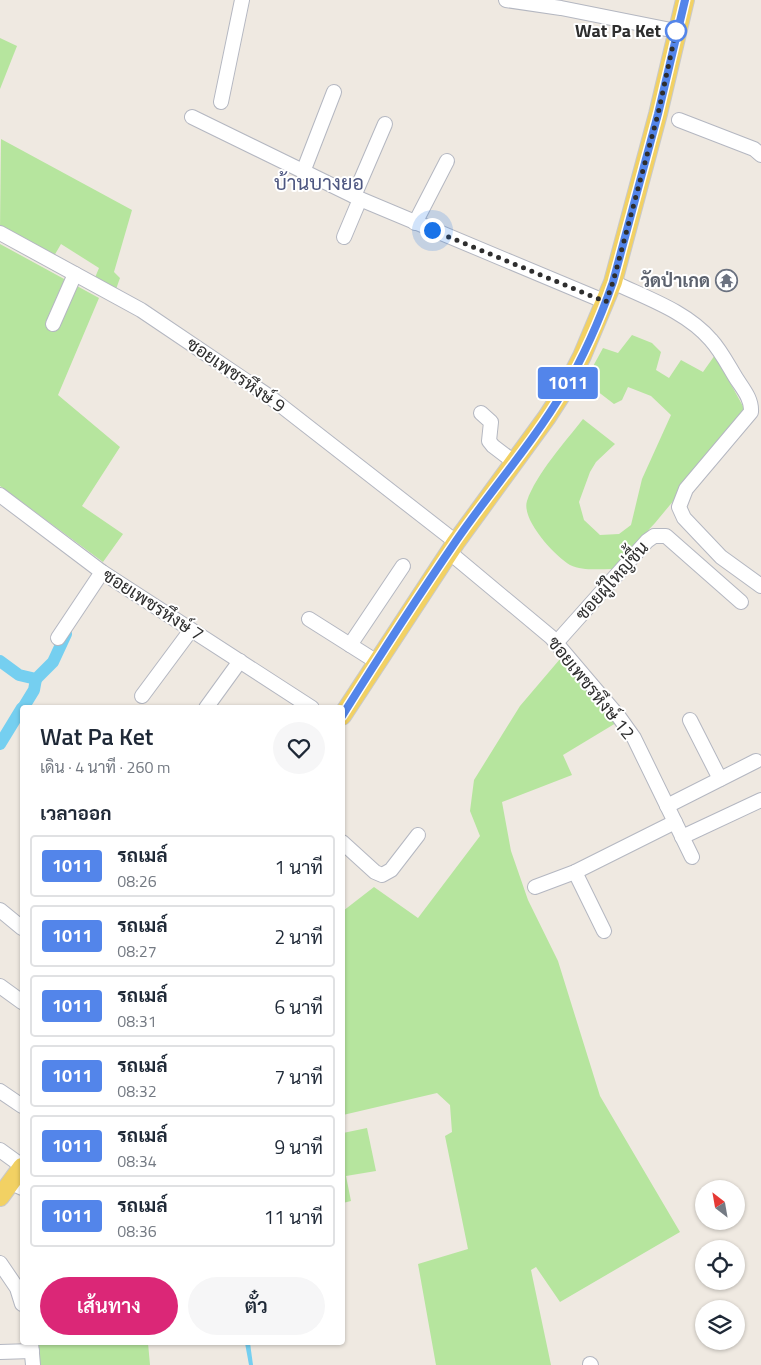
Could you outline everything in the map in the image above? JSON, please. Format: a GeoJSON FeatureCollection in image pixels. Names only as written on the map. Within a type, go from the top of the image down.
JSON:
{"type":"FeatureCollection","features":[{"type":"Feature","properties":{"kind":"main road"},"geometry":{"type":"LineString","coordinates":[[345,711],[452,547],[547,417],[565,389],[606,302],[670,118],[676,31],[685,0]]}},
{"type":"Feature","properties":{"kind":"main road"},"geometry":{"type":"LineString","coordinates":[[11,1189],[20,1170]]}},
{"type":"Feature","properties":{"kind":"street"},"geometry":{"type":"LineString","coordinates":[[221,102],[242,0]]}},
{"type":"Feature","properties":{"kind":"street"},"geometry":{"type":"LineString","coordinates":[[506,0],[561,8],[676,31]]}},
{"type":"Feature","properties":{"kind":"street"},"geometry":{"type":"LineString","coordinates":[[303,172],[334,92]]}},
{"type":"Feature","properties":{"kind":"street"},"geometry":{"type":"LineString","coordinates":[[192,117],[357,198],[606,302]]}},
{"type":"Feature","properties":{"kind":"street"},"geometry":{"type":"LineString","coordinates":[[670,118],[754,149],[761,155]]}},
{"type":"Feature","properties":{"kind":"street"},"geometry":{"type":"LineString","coordinates":[[344,237],[385,124]]}},
{"type":"Feature","properties":{"kind":"street"},"geometry":{"type":"LineString","coordinates":[[415,223],[447,161]]}},
{"type":"Feature","properties":{"kind":"street","name":"ซอยเพชรหึงษ์ 9"},"geometry":{"type":"LineString","coordinates":[[0,233],[140,310],[270,397],[452,547]]}},
{"type":"Feature","properties":{"kind":"street"},"geometry":{"type":"LineString","coordinates":[[53,324],[75,274]]}},
{"type":"Feature","properties":{"kind":"street"},"geometry":{"type":"LineString","coordinates":[[613,282],[678,313],[701,330],[715,345],[750,399],[751,412],[686,489],[679,508],[684,518],[721,557],[761,586]]}},
{"type":"Feature","properties":{"kind":"street"},"geometry":{"type":"LineString","coordinates":[[481,413],[491,422],[489,441],[514,462]]}},
{"type":"Feature","properties":{"kind":"street","name":"ซอยเพชรหึงษ์ 7"},"geometry":{"type":"LineString","coordinates":[[0,495],[102,572],[307,705]]}},
{"type":"Feature","properties":{"kind":"street","name":"ซอยผู้ใหญ่ชื้น"},"geometry":{"type":"LineString","coordinates":[[556,643],[647,541],[654,536],[666,536],[741,602]]}},
{"type":"Feature","properties":{"kind":"street","name":"ซอยเพชรหึงษ์ 12"},"geometry":{"type":"LineString","coordinates":[[452,547],[556,643],[598,690],[634,738],[692,857]]}},
{"type":"Feature","properties":{"kind":"street"},"geometry":{"type":"LineString","coordinates":[[350,645],[403,566]]}},
{"type":"Feature","properties":{"kind":"street"},"geometry":{"type":"LineString","coordinates":[[58,638],[102,572]]}},
{"type":"Feature","properties":{"kind":"street"},"geometry":{"type":"LineString","coordinates":[[309,619],[377,662]]}},
{"type":"Feature","properties":{"kind":"street"},"geometry":{"type":"LineString","coordinates":[[142,696],[191,630]]}},
{"type":"Feature","properties":{"kind":"street"},"geometry":{"type":"LineString","coordinates":[[208,705],[240,661]]}},
{"type":"Feature","properties":{"kind":"street"},"geometry":{"type":"LineString","coordinates":[[690,720],[720,779]]}},
{"type":"Feature","properties":{"kind":"street"},"geometry":{"type":"LineString","coordinates":[[667,806],[756,761]]}},
{"type":"Feature","properties":{"kind":"street"},"geometry":{"type":"LineString","coordinates":[[682,837],[761,800]]}},
{"type":"Feature","properties":{"kind":"street"},"geometry":{"type":"LineString","coordinates":[[534,887],[575,872],[675,822]]}},
{"type":"Feature","properties":{"kind":"street"},"geometry":{"type":"LineString","coordinates":[[345,845],[375,872],[382,875],[391,870],[418,835]]}},
{"type":"Feature","properties":{"kind":"street"},"geometry":{"type":"LineString","coordinates":[[575,872],[604,931]]}},
{"type":"Feature","properties":{"kind":"street"},"geometry":{"type":"LineString","coordinates":[[0,910],[20,926]]}},
{"type":"Feature","properties":{"kind":"street"},"geometry":{"type":"LineString","coordinates":[[0,986],[20,1001]]}},
{"type":"Feature","properties":{"kind":"street"},"geometry":{"type":"LineString","coordinates":[[0,1091],[20,1105]]}},
{"type":"Feature","properties":{"kind":"street"},"geometry":{"type":"LineString","coordinates":[[0,1150],[20,1165]]}},
{"type":"Feature","properties":{"kind":"street"},"geometry":{"type":"LineString","coordinates":[[0,1263],[17,1288],[20,1298]]}},
{"type":"Feature","properties":{"kind":"street"},"geometry":{"type":"LineString","coordinates":[[0,1352],[32,1353]]}},
{"type":"Feature","properties":{"kind":"green space"},"geometry":{"type":"Polygon","coordinates":[[[0,38],[17,46],[0,89],[0,38]]]}},
{"type":"Feature","properties":{"kind":"green space"},"geometry":{"type":"Polygon","coordinates":[[[1,139],[132,210],[114,272],[120,278],[115,292],[94,280],[99,268],[61,244],[54,256],[0,229],[1,139]]]}},
{"type":"Feature","properties":{"kind":"green space"},"geometry":{"type":"Polygon","coordinates":[[[0,244],[99,298],[58,395],[120,447],[82,506],[123,534],[103,562],[0,486],[0,244]]]}},
{"type":"Feature","properties":{"kind":"green space"},"geometry":{"type":"Polygon","coordinates":[[[632,335],[652,343],[661,352],[656,370],[669,378],[681,360],[703,372],[715,355],[745,410],[742,418],[655,523],[612,569],[580,568],[570,565],[548,546],[529,518],[527,501],[544,469],[583,419],[615,444],[596,462],[590,472],[579,502],[584,520],[600,535],[619,534],[631,525],[642,479],[671,415],[651,396],[628,387],[622,400],[614,404],[588,384],[591,370],[603,348],[618,353],[632,335]]]}},
{"type":"Feature","properties":{"kind":"green space"},"geometry":{"type":"Polygon","coordinates":[[[560,659],[616,723],[563,755],[572,775],[502,802],[511,851],[528,900],[558,961],[600,1096],[680,1232],[560,1302],[536,1267],[531,1270],[551,1365],[436,1365],[418,1264],[468,1249],[445,1136],[452,1132],[450,1105],[437,1093],[345,1115],[345,909],[374,887],[418,918],[480,836],[470,811],[474,780],[520,706],[560,659]]]}},
{"type":"Feature","properties":{"kind":"green space"},"geometry":{"type":"Polygon","coordinates":[[[367,1128],[376,1171],[346,1176],[351,1201],[345,1202],[345,1133],[367,1128]]]}},
{"type":"Feature","properties":{"kind":"green space"},"geometry":{"type":"Polygon","coordinates":[[[37,1345],[148,1345],[150,1365],[38,1365],[37,1345]]]}},
{"type":"Feature","properties":{"kind":"water"},"geometry":{"type":"Polygon","coordinates":[[[245,1345],[250,1345],[253,1365],[249,1365],[245,1345]]]}},
{"type":"Feature","properties":{"kind":"waterway"},"geometry":{"type":"LineString","coordinates":[[0,661],[19,675],[36,679],[53,662],[66,634]]}},
{"type":"Feature","properties":{"kind":"waterway"},"geometry":{"type":"LineString","coordinates":[[25,705],[34,690],[36,679]]}},
{"type":"Feature","properties":{"kind":"waterway"},"geometry":{"type":"LineString","coordinates":[[0,744],[20,711]]}},
{"type":"Feature","properties":{"kind":"bus line","name":"1011"},"geometry":{"type":"LineString","coordinates":[[345,711],[449,552],[547,417],[565,389],[582,356],[613,282],[658,114],[676,31],[685,0]]}},
{"type":"Feature","properties":{"kind":"place","name":"Wat Pa Ket"},"geometry":{"type":"Point","coordinates":[676,31]}},
{"type":"Feature","properties":{"kind":"place","name":"วัดป่าเกด"},"geometry":{"type":"Point","coordinates":[726,281]}},
{"type":"Feature","properties":{"kind":"district","name":"บ้านบางยอ"},"geometry":{"type":"Point","coordinates":[319,183]}},
{"type":"Feature","properties":{"kind":"route"},"geometry":{"type":"LineString","coordinates":[[432,230],[606,302],[658,114],[676,31]]}}]}
